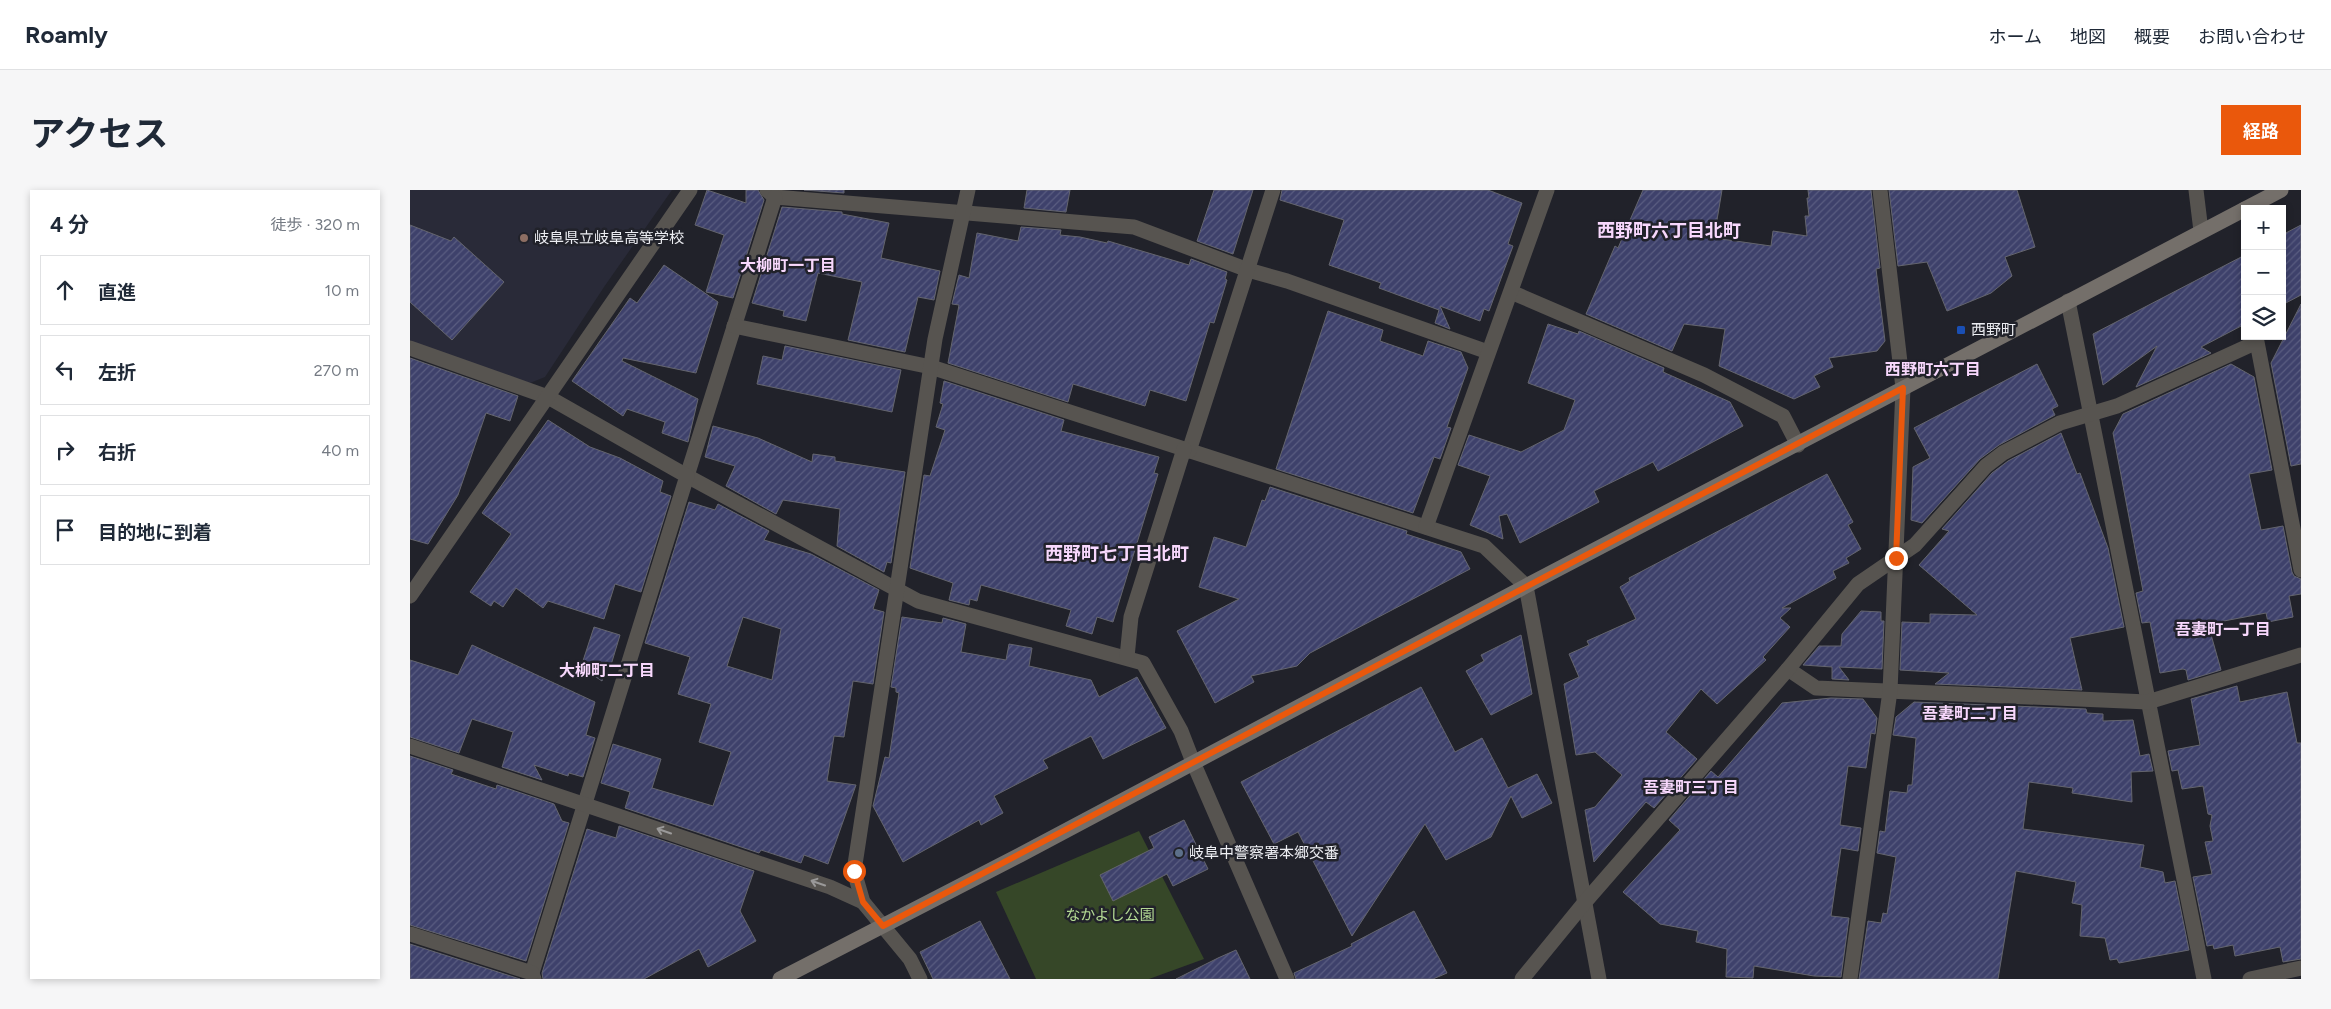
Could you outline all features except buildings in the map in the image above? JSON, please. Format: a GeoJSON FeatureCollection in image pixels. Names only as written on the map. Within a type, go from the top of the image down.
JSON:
{"type":"FeatureCollection","features":[{"type":"Feature","properties":{"kind":"street"},"geometry":{"type":"LineString","coordinates":[[410,596],[690,190]]}},
{"type":"Feature","properties":{"kind":"street"},"geometry":{"type":"LineString","coordinates":[[920,979],[910,960],[863,902],[854,871],[934,339],[968,190]]}},
{"type":"Feature","properties":{"kind":"street"},"geometry":{"type":"LineString","coordinates":[[1127,657],[1131,617],[1248,270],[1273,190]]}},
{"type":"Feature","properties":{"kind":"street"},"geometry":{"type":"LineString","coordinates":[[1850,979],[1890,691],[1903,388],[1880,190]]}},
{"type":"Feature","properties":{"kind":"street"},"geometry":{"type":"LineString","coordinates":[[2196,190],[2202,231]]}},
{"type":"Feature","properties":{"kind":"street"},"geometry":{"type":"LineString","coordinates":[[2253,205],[2281,190]]}},
{"type":"Feature","properties":{"kind":"street"},"geometry":{"type":"LineString","coordinates":[[1426,527],[1511,292],[1542,192]]}},
{"type":"Feature","properties":{"kind":"street"},"geometry":{"type":"LineString","coordinates":[[410,934],[533,976],[584,804],[734,326],[771,194],[1134,227],[1248,270],[1287,281],[1488,352]]}},
{"type":"Feature","properties":{"kind":"street"},"geometry":{"type":"LineString","coordinates":[[780,979],[1020,855],[1526,586],[2241,211]]}},
{"type":"Feature","properties":{"kind":"street"},"geometry":{"type":"LineString","coordinates":[[1511,292],[1704,375],[1783,416],[1798,445]]}},
{"type":"Feature","properties":{"kind":"street"},"geometry":{"type":"LineString","coordinates":[[2068,302],[2204,979]]}},
{"type":"Feature","properties":{"kind":"street"},"geometry":{"type":"LineString","coordinates":[[734,326],[931,367],[1484,546],[1526,586],[1599,979]]}},
{"type":"Feature","properties":{"kind":"street"},"geometry":{"type":"LineString","coordinates":[[1522,979],[1585,902],[1788,669],[1858,584],[1915,545],[1986,466],[2003,453],[2060,423],[2117,406],[2257,342],[2301,570]]}},
{"type":"Feature","properties":{"kind":"street"},"geometry":{"type":"LineString","coordinates":[[410,348],[548,396],[687,476],[896,591],[918,601],[1127,657],[1143,663],[1182,731],[1193,762],[1287,979]]}},
{"type":"Feature","properties":{"kind":"street"},"geometry":{"type":"LineString","coordinates":[[1788,669],[1816,688],[2148,702],[2301,654]]}},
{"type":"Feature","properties":{"kind":"street"},"geometry":{"type":"LineString","coordinates":[[410,746],[830,887],[863,902]]}},
{"type":"Feature","properties":{"kind":"street"},"geometry":{"type":"LineString","coordinates":[[2250,979],[2301,968]]}},
{"type":"Feature","properties":{"kind":"shaded area","name":"岐阜県立岐阜高等学校"},"geometry":{"type":"Polygon","coordinates":[[[410,190],[672,190],[604,287],[545,377],[530,383],[410,342],[410,190]]]}},
{"type":"Feature","properties":{"kind":"green space","name":"なかよし公園"},"geometry":{"type":"Polygon","coordinates":[[[1139,831],[1204,959],[1149,979],[1036,979],[996,892],[1139,831]]]}},
{"type":"Feature","properties":{"kind":"place","name":"岐阜県立岐阜高等学校"},"geometry":{"type":"Point","coordinates":[524,238]}},
{"type":"Feature","properties":{"kind":"place","name":"西野町"},"geometry":{"type":"Point","coordinates":[1961,330]}},
{"type":"Feature","properties":{"kind":"place","name":"岐阜中警察署本郷交番"},"geometry":{"type":"Point","coordinates":[1179,853]}},
{"type":"Feature","properties":{"kind":"district","name":"西野町六丁目北町"},"geometry":{"type":"Point","coordinates":[1669,231]}},
{"type":"Feature","properties":{"kind":"district","name":"大柳町一丁目"},"geometry":{"type":"Point","coordinates":[788,265]}},
{"type":"Feature","properties":{"kind":"district","name":"西野町六丁目"},"geometry":{"type":"Point","coordinates":[1933,369]}},
{"type":"Feature","properties":{"kind":"district","name":"西野町七丁目北町"},"geometry":{"type":"Point","coordinates":[1117,554]}},
{"type":"Feature","properties":{"kind":"district","name":"吾妻町一丁目"},"geometry":{"type":"Point","coordinates":[2223,629]}},
{"type":"Feature","properties":{"kind":"district","name":"大柳町二丁目"},"geometry":{"type":"Point","coordinates":[607,670]}},
{"type":"Feature","properties":{"kind":"district","name":"吾妻町二丁目"},"geometry":{"type":"Point","coordinates":[1970,713]}},
{"type":"Feature","properties":{"kind":"district","name":"吾妻町三丁目"},"geometry":{"type":"Point","coordinates":[1691,787]}},
{"type":"Feature","properties":{"kind":"route"},"geometry":{"type":"LineString","coordinates":[[854,871],[863,902],[883,926],[1903,388],[1896,558]]}}]}
